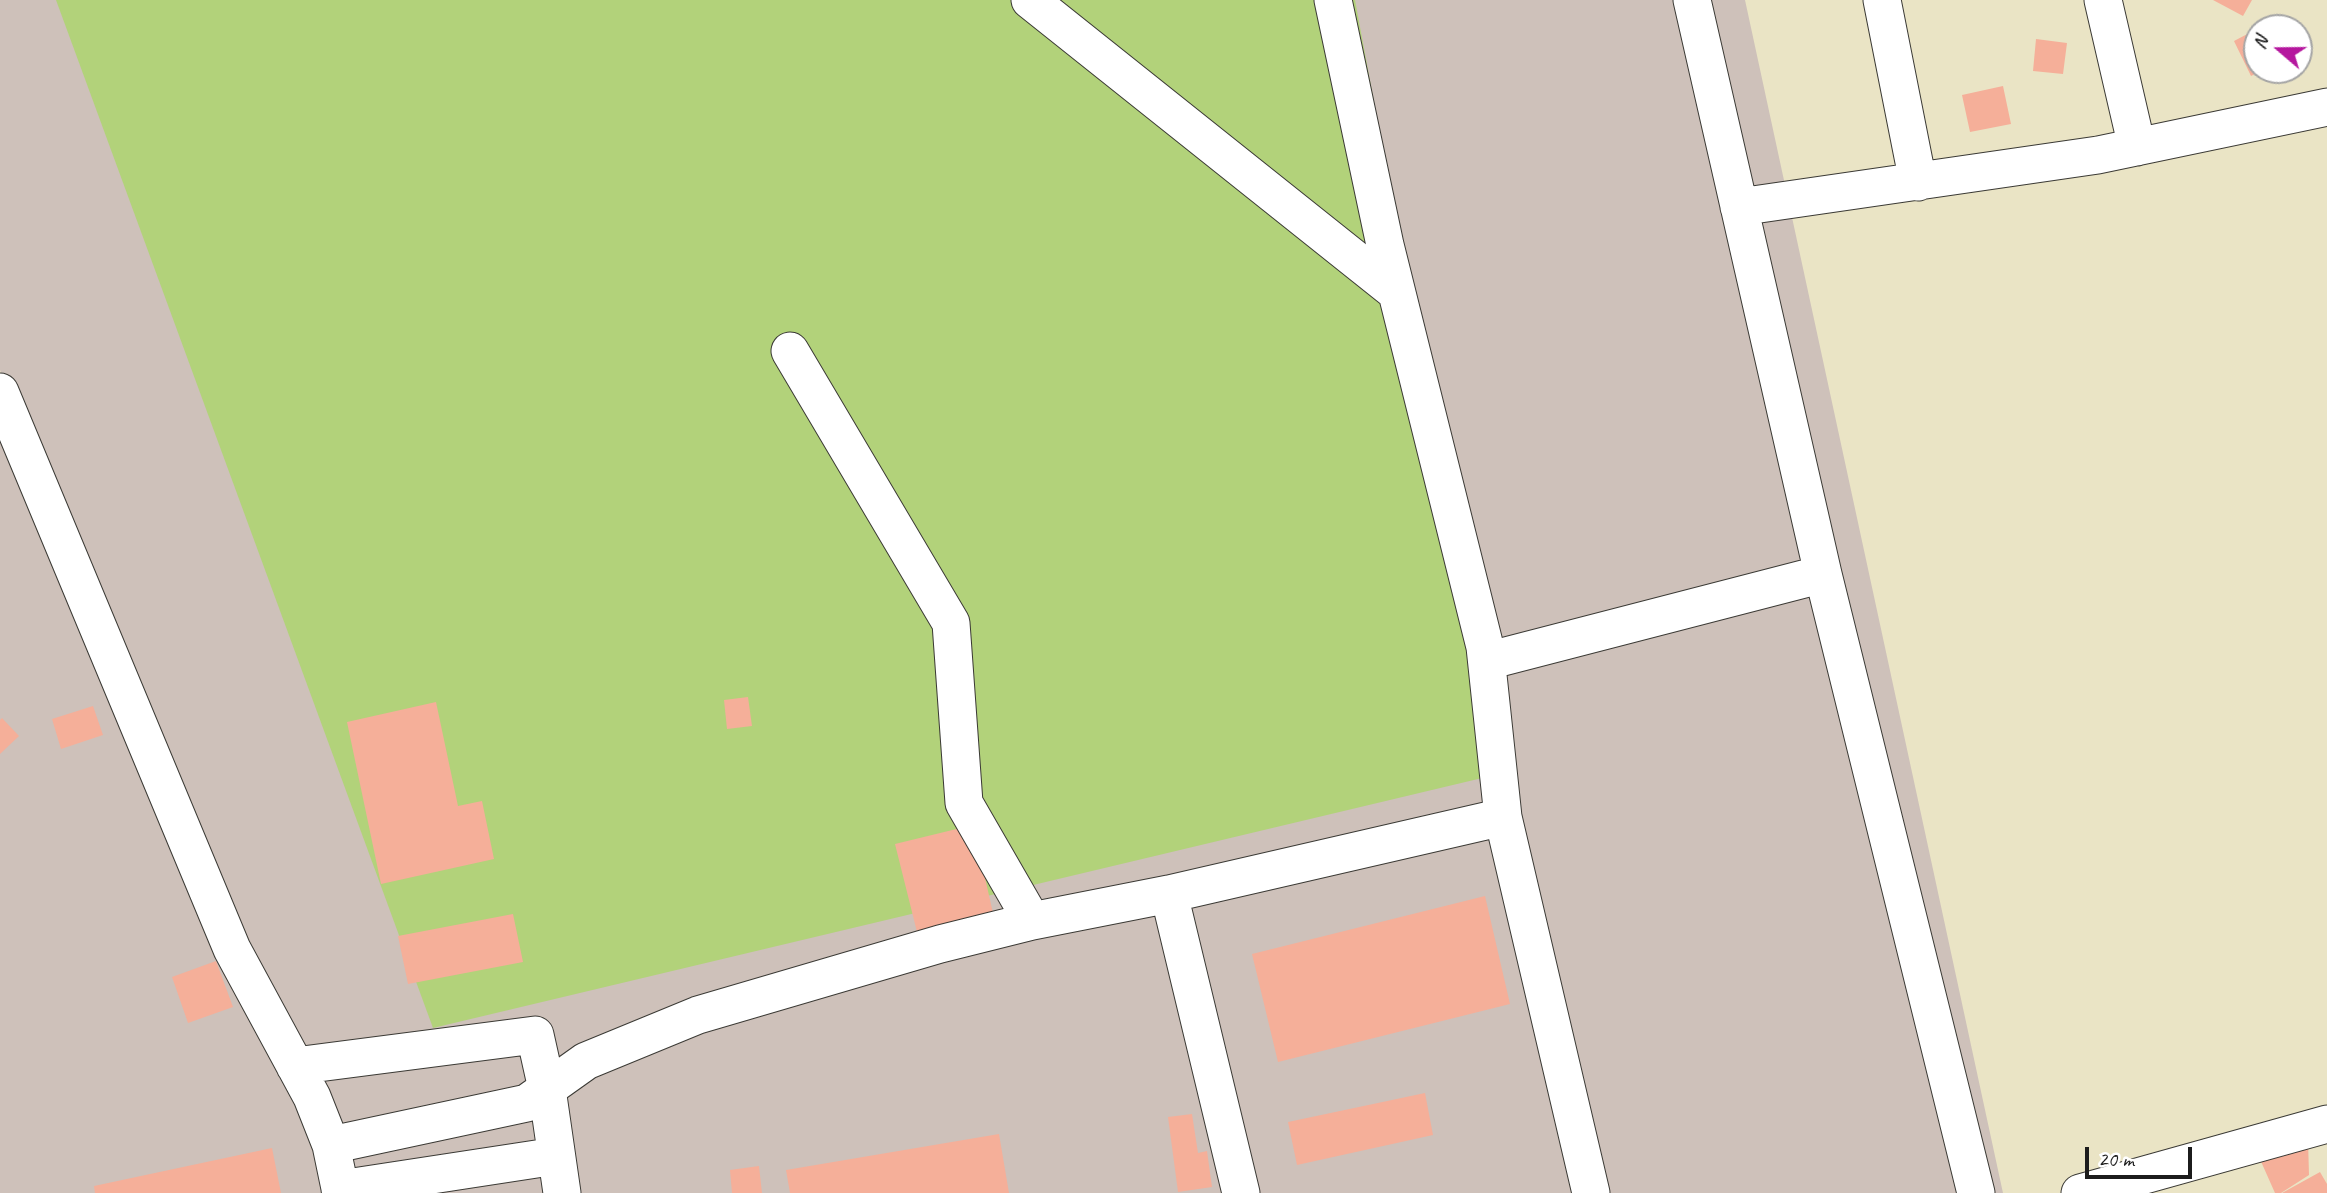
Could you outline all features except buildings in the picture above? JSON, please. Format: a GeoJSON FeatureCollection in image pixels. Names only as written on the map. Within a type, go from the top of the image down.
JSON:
{"type":"FeatureCollection","features":[{"type":"Feature","properties":{"kind":"street"},"geometry":{"type":"LineString","coordinates":[[1030,0],[1396,292]]}},
{"type":"Feature","properties":{"kind":"street"},"geometry":{"type":"LineString","coordinates":[[1333,0],[1396,292],[1485,647],[1503,817],[1591,1193]]}},
{"type":"Feature","properties":{"kind":"street"},"geometry":{"type":"LineString","coordinates":[[1692,0],[1823,574],[1976,1193]]}},
{"type":"Feature","properties":{"kind":"street"},"geometry":{"type":"LineString","coordinates":[[1882,0],[1918,182]]}},
{"type":"Feature","properties":{"kind":"street"},"geometry":{"type":"LineString","coordinates":[[2103,0],[2137,147]]}},
{"type":"Feature","properties":{"kind":"street"},"geometry":{"type":"LineString","coordinates":[[1740,207],[2098,155],[2327,107]]}},
{"type":"Feature","properties":{"kind":"street"},"geometry":{"type":"LineString","coordinates":[[790,351],[951,623],[964,803],[1032,921]]}},
{"type":"Feature","properties":{"kind":"street"},"geometry":{"type":"LineString","coordinates":[[0,393],[232,949],[312,1097],[331,1146],[340,1191],[556,1156]]}},
{"type":"Feature","properties":{"kind":"street"},"geometry":{"type":"LineString","coordinates":[[1487,661],[1823,574]]}},
{"type":"Feature","properties":{"kind":"street"},"geometry":{"type":"LineString","coordinates":[[331,1146],[527,1103],[586,1061],[698,1015],[940,944],[1032,921],[1169,894],[1503,817]]}},
{"type":"Feature","properties":{"kind":"street"},"geometry":{"type":"LineString","coordinates":[[1169,894],[1241,1193]]}},
{"type":"Feature","properties":{"kind":"street"},"geometry":{"type":"LineString","coordinates":[[295,1066],[535,1035],[547,1089],[562,1193]]}},
{"type":"Feature","properties":{"kind":"street"},"geometry":{"type":"LineString","coordinates":[[2080,1193],[2327,1124]]}},
{"type":"Feature","properties":{"kind":"shaded area"},"geometry":{"type":"Polygon","coordinates":[[[0,0],[1745,0],[2003,1193],[0,1193],[0,405],[10,400],[0,370],[0,0]]]}},
{"type":"Feature","properties":{"kind":"green space"},"geometry":{"type":"Polygon","coordinates":[[[56,0],[1355,0],[1499,774],[433,1028],[56,0]]]}}]}
